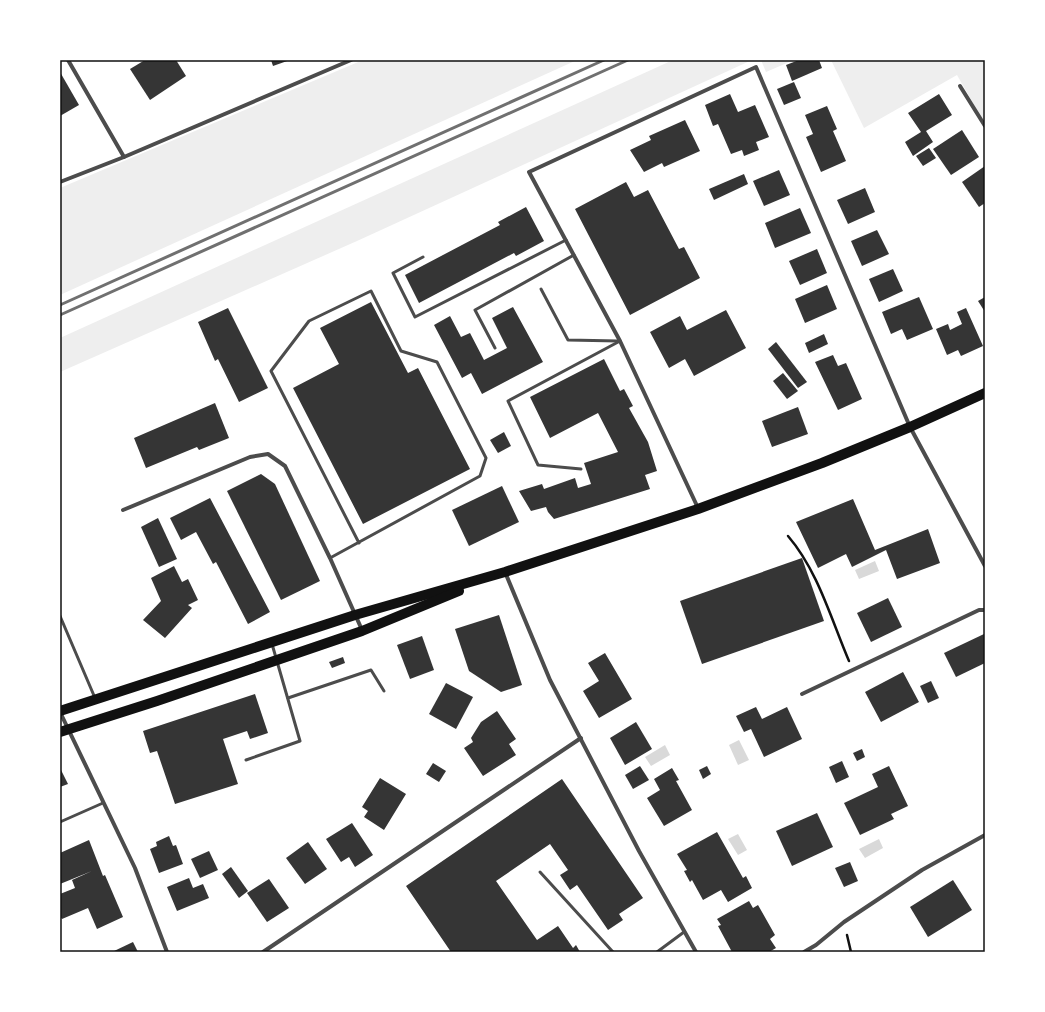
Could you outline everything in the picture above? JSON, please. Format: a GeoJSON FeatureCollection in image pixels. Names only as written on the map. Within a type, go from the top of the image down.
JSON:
{"type":"FeatureCollection","features":[{"type":"Feature","properties":{"kind":"main road"},"geometry":{"type":"LineString","coordinates":[[60,712],[355,615],[505,572],[698,509],[822,463],[910,427],[985,393]]}},
{"type":"Feature","properties":{"kind":"main road"},"geometry":{"type":"LineString","coordinates":[[64,731],[362,631],[505,572]]}},
{"type":"Feature","properties":{"kind":"street"},"geometry":{"type":"LineString","coordinates":[[68,60],[124,157]]}},
{"type":"Feature","properties":{"kind":"street"},"geometry":{"type":"LineString","coordinates":[[60,182],[124,157],[351,60]]}},
{"type":"Feature","properties":{"kind":"street"},"geometry":{"type":"LineString","coordinates":[[698,509],[620,341],[529,172],[756,67],[910,427],[985,566]]}},
{"type":"Feature","properties":{"kind":"street"},"geometry":{"type":"LineString","coordinates":[[960,86],[985,126]]}},
{"type":"Feature","properties":{"kind":"street"},"geometry":{"type":"LineString","coordinates":[[123,510],[250,457],[268,454],[285,466],[330,558],[362,631]]}},
{"type":"Feature","properties":{"kind":"street"},"geometry":{"type":"LineString","coordinates":[[505,572],[550,680],[639,851],[696,952]]}},
{"type":"Feature","properties":{"kind":"street"},"geometry":{"type":"LineString","coordinates":[[802,694],[979,610],[985,610]]}},
{"type":"Feature","properties":{"kind":"street"},"geometry":{"type":"LineString","coordinates":[[60,712],[64,731],[103,803],[135,868],[166,952]]}},
{"type":"Feature","properties":{"kind":"street"},"geometry":{"type":"LineString","coordinates":[[262,952],[581,738]]}},
{"type":"Feature","properties":{"kind":"street"},"geometry":{"type":"LineString","coordinates":[[804,952],[816,945],[844,922],[922,870],[985,835]]}},
{"type":"Feature","properties":{"kind":"lane"},"geometry":{"type":"LineString","coordinates":[[423,257],[393,273],[415,317],[566,240]]}},
{"type":"Feature","properties":{"kind":"lane"},"geometry":{"type":"LineString","coordinates":[[495,348],[475,310],[574,255]]}},
{"type":"Feature","properties":{"kind":"lane"},"geometry":{"type":"LineString","coordinates":[[541,289],[568,340],[620,341]]}},
{"type":"Feature","properties":{"kind":"lane"},"geometry":{"type":"LineString","coordinates":[[330,558],[359,543],[480,476],[486,458],[437,362],[401,351],[371,291],[309,321],[271,371],[359,543]]}},
{"type":"Feature","properties":{"kind":"lane"},"geometry":{"type":"LineString","coordinates":[[581,469],[538,465],[508,401],[620,341]]}},
{"type":"Feature","properties":{"kind":"lane"},"geometry":{"type":"LineString","coordinates":[[60,616],[96,700]]}},
{"type":"Feature","properties":{"kind":"lane"},"geometry":{"type":"LineString","coordinates":[[246,760],[300,741],[272,642]]}},
{"type":"Feature","properties":{"kind":"lane"},"geometry":{"type":"LineString","coordinates":[[288,698],[371,670],[384,691]]}},
{"type":"Feature","properties":{"kind":"lane"},"geometry":{"type":"LineString","coordinates":[[60,822],[103,803]]}},
{"type":"Feature","properties":{"kind":"lane"},"geometry":{"type":"LineString","coordinates":[[540,872],[614,952]]}},
{"type":"Feature","properties":{"kind":"lane"},"geometry":{"type":"LineString","coordinates":[[657,952],[684,932]]}},
{"type":"Feature","properties":{"kind":"path"},"geometry":{"type":"LineString","coordinates":[[788,536],[800,550],[811,570],[852,670]]}},
{"type":"Feature","properties":{"kind":"path"},"geometry":{"type":"LineString","coordinates":[[844,922],[851,952]]}},
{"type":"Feature","properties":{"kind":"shaded area"},"geometry":{"type":"Polygon","coordinates":[[[363,60],[577,60],[60,295],[60,188],[363,60]]]}},
{"type":"Feature","properties":{"kind":"shaded area"},"geometry":{"type":"Polygon","coordinates":[[[673,60],[752,60],[357,241],[60,372],[60,338],[673,60]]]}},
{"type":"Feature","properties":{"kind":"shaded area"},"geometry":{"type":"Polygon","coordinates":[[[761,60],[794,60],[766,72],[761,60]]]}},
{"type":"Feature","properties":{"kind":"shaded area"},"geometry":{"type":"Polygon","coordinates":[[[831,60],[985,60],[985,124],[957,75],[864,128],[831,60]]]}},
{"type":"Feature","properties":{"kind":"shaded area"},"geometry":{"type":"Polygon","coordinates":[[[875,561],[879,571],[859,579],[855,570],[875,561]]]}},
{"type":"Feature","properties":{"kind":"shaded area"},"geometry":{"type":"Polygon","coordinates":[[[739,740],[749,760],[738,765],[729,745],[739,740]]]}},
{"type":"Feature","properties":{"kind":"shaded area"},"geometry":{"type":"Polygon","coordinates":[[[665,745],[670,755],[651,766],[645,757],[665,745]]]}},
{"type":"Feature","properties":{"kind":"shaded area"},"geometry":{"type":"Polygon","coordinates":[[[738,834],[747,850],[738,855],[728,839],[738,834]]]}},
{"type":"Feature","properties":{"kind":"shaded area"},"geometry":{"type":"Polygon","coordinates":[[[879,839],[883,848],[865,858],[859,849],[879,839]]]}},
{"type":"Feature","properties":{"kind":"building"},"geometry":{"type":"Polygon","coordinates":[[[145,60],[176,60],[186,76],[150,100],[130,69],[145,60]]]}},
{"type":"Feature","properties":{"kind":"building"},"geometry":{"type":"Polygon","coordinates":[[[271,60],[290,60],[273,66],[271,60]]]}},
{"type":"Feature","properties":{"kind":"building"},"geometry":{"type":"Polygon","coordinates":[[[799,60],[819,60],[822,68],[792,81],[786,65],[799,60]]]}},
{"type":"Feature","properties":{"kind":"building"},"geometry":{"type":"Polygon","coordinates":[[[60,72],[79,105],[60,116],[60,72]]]}},
{"type":"Feature","properties":{"kind":"building"},"geometry":{"type":"Polygon","coordinates":[[[794,82],[801,98],[784,105],[777,89],[794,82]]]}},
{"type":"Feature","properties":{"kind":"building"},"geometry":{"type":"Polygon","coordinates":[[[730,94],[738,112],[755,105],[769,137],[756,142],[759,150],[744,156],[742,150],[731,154],[718,124],[713,126],[705,105],[730,94]]]}},
{"type":"Feature","properties":{"kind":"building"},"geometry":{"type":"Polygon","coordinates":[[[939,94],[952,115],[926,131],[933,142],[913,156],[905,142],[921,132],[908,113],[939,94]]]}},
{"type":"Feature","properties":{"kind":"building"},"geometry":{"type":"Polygon","coordinates":[[[827,106],[837,129],[833,131],[846,161],[821,172],[806,137],[813,134],[805,115],[827,106]]]}},
{"type":"Feature","properties":{"kind":"building"},"geometry":{"type":"Polygon","coordinates":[[[685,120],[700,151],[664,167],[662,163],[644,172],[630,150],[651,140],[649,136],[685,120]]]}},
{"type":"Feature","properties":{"kind":"building"},"geometry":{"type":"Polygon","coordinates":[[[962,130],[979,157],[951,175],[933,149],[962,130]]]}},
{"type":"Feature","properties":{"kind":"building"},"geometry":{"type":"Polygon","coordinates":[[[929,148],[936,158],[923,166],[916,156],[929,148]]]}},
{"type":"Feature","properties":{"kind":"building"},"geometry":{"type":"Polygon","coordinates":[[[985,166],[985,203],[979,207],[962,182],[985,166]]]}},
{"type":"Feature","properties":{"kind":"building"},"geometry":{"type":"Polygon","coordinates":[[[779,170],[790,195],[764,206],[753,181],[779,170]]]}},
{"type":"Feature","properties":{"kind":"building"},"geometry":{"type":"Polygon","coordinates":[[[744,174],[748,184],[714,200],[709,189],[744,174]]]}},
{"type":"Feature","properties":{"kind":"building"},"geometry":{"type":"Polygon","coordinates":[[[626,182],[634,197],[648,190],[679,249],[684,247],[700,278],[630,315],[575,209],[626,182]]]}},
{"type":"Feature","properties":{"kind":"building"},"geometry":{"type":"Polygon","coordinates":[[[865,188],[875,212],[848,224],[837,200],[865,188]]]}},
{"type":"Feature","properties":{"kind":"building"},"geometry":{"type":"Polygon","coordinates":[[[526,207],[544,241],[516,256],[514,253],[419,303],[405,275],[500,225],[498,222],[526,207]]]}},
{"type":"Feature","properties":{"kind":"building"},"geometry":{"type":"Polygon","coordinates":[[[800,208],[811,233],[775,248],[765,223],[800,208]]]}},
{"type":"Feature","properties":{"kind":"building"},"geometry":{"type":"Polygon","coordinates":[[[877,230],[889,254],[862,266],[851,241],[877,230]]]}},
{"type":"Feature","properties":{"kind":"building"},"geometry":{"type":"Polygon","coordinates":[[[817,249],[827,273],[800,285],[789,261],[817,249]]]}},
{"type":"Feature","properties":{"kind":"building"},"geometry":{"type":"Polygon","coordinates":[[[893,269],[903,291],[879,302],[869,279],[893,269]]]}},
{"type":"Feature","properties":{"kind":"building"},"geometry":{"type":"Polygon","coordinates":[[[827,285],[837,309],[805,323],[795,299],[827,285]]]}},
{"type":"Feature","properties":{"kind":"building"},"geometry":{"type":"Polygon","coordinates":[[[919,297],[933,329],[907,340],[902,329],[891,334],[882,312],[919,297]]]}},
{"type":"Feature","properties":{"kind":"building"},"geometry":{"type":"Polygon","coordinates":[[[985,297],[985,312],[978,301],[985,297]]]}},
{"type":"Feature","properties":{"kind":"building"},"geometry":{"type":"Polygon","coordinates":[[[371,302],[408,373],[418,368],[470,469],[363,524],[293,388],[339,364],[320,328],[371,302]]]}},
{"type":"Feature","properties":{"kind":"building"},"geometry":{"type":"Polygon","coordinates":[[[513,307],[543,362],[482,394],[471,373],[462,378],[434,325],[450,316],[461,337],[470,333],[484,360],[507,348],[492,318],[513,307]]]}},
{"type":"Feature","properties":{"kind":"building"},"geometry":{"type":"Polygon","coordinates":[[[228,308],[268,388],[239,402],[218,359],[215,361],[198,322],[228,308]]]}},
{"type":"Feature","properties":{"kind":"building"},"geometry":{"type":"Polygon","coordinates":[[[966,308],[983,346],[961,356],[958,350],[947,355],[936,329],[948,324],[950,330],[962,324],[957,312],[966,308]]]}},
{"type":"Feature","properties":{"kind":"building"},"geometry":{"type":"Polygon","coordinates":[[[726,310],[746,348],[694,376],[685,359],[669,368],[650,332],[680,316],[687,330],[726,310]]]}},
{"type":"Feature","properties":{"kind":"building"},"geometry":{"type":"Polygon","coordinates":[[[824,334],[828,344],[809,353],[805,343],[824,334]]]}},
{"type":"Feature","properties":{"kind":"building"},"geometry":{"type":"Polygon","coordinates":[[[776,342],[807,382],[798,388],[768,349],[776,342]]]}},
{"type":"Feature","properties":{"kind":"building"},"geometry":{"type":"Polygon","coordinates":[[[833,355],[838,366],[846,363],[862,399],[838,410],[815,362],[833,355]]]}},
{"type":"Feature","properties":{"kind":"building"},"geometry":{"type":"Polygon","coordinates":[[[604,359],[620,391],[624,389],[633,406],[629,408],[648,442],[657,471],[645,475],[650,489],[554,519],[546,507],[531,511],[519,491],[542,484],[544,489],[575,478],[578,488],[591,484],[584,463],[618,452],[598,413],[550,438],[530,397],[604,359]]]}},
{"type":"Feature","properties":{"kind":"building"},"geometry":{"type":"Polygon","coordinates":[[[783,373],[798,391],[787,399],[773,381],[783,373]]]}},
{"type":"Feature","properties":{"kind":"building"},"geometry":{"type":"Polygon","coordinates":[[[215,403],[229,438],[199,450],[197,447],[146,468],[134,438],[215,403]]]}},
{"type":"Feature","properties":{"kind":"building"},"geometry":{"type":"Polygon","coordinates":[[[798,407],[808,434],[772,447],[762,421],[798,407]]]}},
{"type":"Feature","properties":{"kind":"building"},"geometry":{"type":"Polygon","coordinates":[[[504,432],[511,446],[498,453],[490,440],[504,432]]]}},
{"type":"Feature","properties":{"kind":"building"},"geometry":{"type":"Polygon","coordinates":[[[261,474],[275,484],[320,581],[281,600],[227,491],[261,474]]]}},
{"type":"Feature","properties":{"kind":"building"},"geometry":{"type":"Polygon","coordinates":[[[502,486],[519,522],[469,546],[452,510],[502,486]]]}},
{"type":"Feature","properties":{"kind":"building"},"geometry":{"type":"Polygon","coordinates":[[[210,498],[270,612],[248,624],[216,562],[213,564],[196,532],[181,540],[170,518],[210,498]]]}},
{"type":"Feature","properties":{"kind":"building"},"geometry":{"type":"Polygon","coordinates":[[[853,499],[875,550],[928,529],[940,563],[897,579],[886,550],[852,567],[846,554],[818,568],[796,522],[853,499]]]}},
{"type":"Feature","properties":{"kind":"building"},"geometry":{"type":"Polygon","coordinates":[[[158,518],[177,559],[159,567],[141,527],[158,518]]]}},
{"type":"Feature","properties":{"kind":"building"},"geometry":{"type":"Polygon","coordinates":[[[802,558],[824,621],[702,664],[680,601],[802,558]]]}},
{"type":"Feature","properties":{"kind":"building"},"geometry":{"type":"Polygon","coordinates":[[[174,566],[182,582],[188,579],[198,600],[188,605],[192,608],[165,638],[143,620],[161,601],[151,578],[174,566]]]}},
{"type":"Feature","properties":{"kind":"building"},"geometry":{"type":"Polygon","coordinates":[[[888,598],[902,627],[871,642],[857,613],[888,598]]]}},
{"type":"Feature","properties":{"kind":"building"},"geometry":{"type":"Polygon","coordinates":[[[499,615],[522,685],[501,692],[469,671],[455,629],[499,615]]]}},
{"type":"Feature","properties":{"kind":"building"},"geometry":{"type":"Polygon","coordinates":[[[984,634],[985,663],[956,677],[944,653],[984,634]]]}},
{"type":"Feature","properties":{"kind":"building"},"geometry":{"type":"Polygon","coordinates":[[[422,636],[434,670],[410,679],[397,645],[422,636]]]}},
{"type":"Feature","properties":{"kind":"building"},"geometry":{"type":"Polygon","coordinates":[[[605,653],[632,699],[599,718],[583,691],[599,681],[588,663],[605,653]]]}},
{"type":"Feature","properties":{"kind":"building"},"geometry":{"type":"Polygon","coordinates":[[[343,657],[345,663],[332,668],[329,662],[343,657]]]}},
{"type":"Feature","properties":{"kind":"building"},"geometry":{"type":"Polygon","coordinates":[[[903,672],[919,702],[881,722],[865,692],[903,672]]]}},
{"type":"Feature","properties":{"kind":"building"},"geometry":{"type":"Polygon","coordinates":[[[931,681],[939,698],[928,703],[920,686],[931,681]]]}},
{"type":"Feature","properties":{"kind":"building"},"geometry":{"type":"Polygon","coordinates":[[[446,683],[473,697],[456,729],[429,714],[446,683]]]}},
{"type":"Feature","properties":{"kind":"building"},"geometry":{"type":"Polygon","coordinates":[[[255,694],[268,733],[250,739],[247,731],[223,739],[238,784],[175,804],[157,751],[150,753],[143,731],[255,694]]]}},
{"type":"Feature","properties":{"kind":"building"},"geometry":{"type":"Polygon","coordinates":[[[756,707],[762,719],[787,707],[802,739],[764,757],[751,729],[744,732],[736,716],[756,707]]]}},
{"type":"Feature","properties":{"kind":"building"},"geometry":{"type":"Polygon","coordinates":[[[497,711],[516,739],[509,744],[516,755],[483,776],[464,748],[473,742],[471,738],[481,722],[497,711]]]}},
{"type":"Feature","properties":{"kind":"building"},"geometry":{"type":"Polygon","coordinates":[[[636,722],[652,749],[625,765],[610,738],[636,722]]]}},
{"type":"Feature","properties":{"kind":"building"},"geometry":{"type":"Polygon","coordinates":[[[862,749],[865,757],[857,761],[853,753],[862,749]]]}},
{"type":"Feature","properties":{"kind":"building"},"geometry":{"type":"Polygon","coordinates":[[[842,761],[849,777],[836,783],[829,767],[842,761]]]}},
{"type":"Feature","properties":{"kind":"building"},"geometry":{"type":"Polygon","coordinates":[[[433,763],[446,771],[439,782],[426,774],[433,763]]]}},
{"type":"Feature","properties":{"kind":"building"},"geometry":{"type":"Polygon","coordinates":[[[640,766],[649,780],[633,789],[625,775],[640,766]]]}},
{"type":"Feature","properties":{"kind":"building"},"geometry":{"type":"Polygon","coordinates":[[[707,766],[711,774],[703,779],[699,770],[707,766]]]}},
{"type":"Feature","properties":{"kind":"building"},"geometry":{"type":"Polygon","coordinates":[[[889,766],[908,806],[891,814],[894,819],[860,835],[844,803],[878,787],[872,774],[889,766]]]}},
{"type":"Feature","properties":{"kind":"building"},"geometry":{"type":"Polygon","coordinates":[[[60,768],[68,784],[60,787],[60,768]]]}},
{"type":"Feature","properties":{"kind":"building"},"geometry":{"type":"Polygon","coordinates":[[[672,768],[679,780],[676,781],[692,810],[664,826],[647,798],[660,790],[654,779],[672,768]]]}},
{"type":"Feature","properties":{"kind":"building"},"geometry":{"type":"Polygon","coordinates":[[[380,778],[406,794],[384,830],[364,817],[368,811],[362,807],[380,778]]]}},
{"type":"Feature","properties":{"kind":"building"},"geometry":{"type":"Polygon","coordinates":[[[562,779],[643,898],[619,914],[623,920],[608,930],[577,885],[570,890],[560,875],[568,870],[550,844],[496,881],[537,940],[558,926],[573,948],[576,945],[580,952],[451,952],[406,886],[562,779]]]}},
{"type":"Feature","properties":{"kind":"building"},"geometry":{"type":"Polygon","coordinates":[[[817,813],[833,847],[792,866],[776,831],[817,813]]]}},
{"type":"Feature","properties":{"kind":"building"},"geometry":{"type":"Polygon","coordinates":[[[352,823],[373,855],[355,867],[349,857],[341,862],[326,839],[352,823]]]}},
{"type":"Feature","properties":{"kind":"building"},"geometry":{"type":"Polygon","coordinates":[[[717,832],[743,878],[746,876],[752,888],[728,902],[721,890],[703,900],[692,880],[690,882],[684,871],[687,870],[677,854],[717,832]]]}},
{"type":"Feature","properties":{"kind":"building"},"geometry":{"type":"Polygon","coordinates":[[[169,836],[173,846],[176,845],[183,864],[159,873],[150,849],[157,846],[156,842],[169,836]]]}},
{"type":"Feature","properties":{"kind":"building"},"geometry":{"type":"Polygon","coordinates":[[[89,840],[103,876],[105,875],[123,917],[97,929],[88,908],[62,919],[60,916],[60,894],[75,888],[72,880],[92,871],[60,884],[60,853],[89,840]]]}},
{"type":"Feature","properties":{"kind":"building"},"geometry":{"type":"Polygon","coordinates":[[[308,842],[327,869],[305,884],[286,858],[308,842]]]}},
{"type":"Feature","properties":{"kind":"building"},"geometry":{"type":"Polygon","coordinates":[[[209,851],[218,870],[200,878],[191,859],[209,851]]]}},
{"type":"Feature","properties":{"kind":"building"},"geometry":{"type":"Polygon","coordinates":[[[850,862],[858,881],[844,887],[835,868],[850,862]]]}},
{"type":"Feature","properties":{"kind":"building"},"geometry":{"type":"Polygon","coordinates":[[[231,867],[248,891],[239,898],[222,874],[231,867]]]}},
{"type":"Feature","properties":{"kind":"building"},"geometry":{"type":"Polygon","coordinates":[[[189,878],[193,888],[203,884],[209,898],[177,911],[167,887],[189,878]]]}},
{"type":"Feature","properties":{"kind":"building"},"geometry":{"type":"Polygon","coordinates":[[[269,879],[289,908],[267,922],[247,893],[269,879]]]}},
{"type":"Feature","properties":{"kind":"building"},"geometry":{"type":"Polygon","coordinates":[[[953,880],[972,910],[928,937],[910,907],[953,880]]]}},
{"type":"Feature","properties":{"kind":"building"},"geometry":{"type":"Polygon","coordinates":[[[749,901],[753,908],[758,905],[775,935],[770,939],[776,948],[769,952],[732,952],[718,926],[721,925],[717,919],[749,901]]]}},
{"type":"Feature","properties":{"kind":"building"},"geometry":{"type":"Polygon","coordinates":[[[133,942],[138,952],[112,952],[133,942]]]}},
{"type":"Feature","properties":{"kind":"railway"},"geometry":{"type":"LineString","coordinates":[[60,305],[604,60]]}},
{"type":"Feature","properties":{"kind":"railway"},"geometry":{"type":"LineString","coordinates":[[60,315],[628,60]]}}]}
